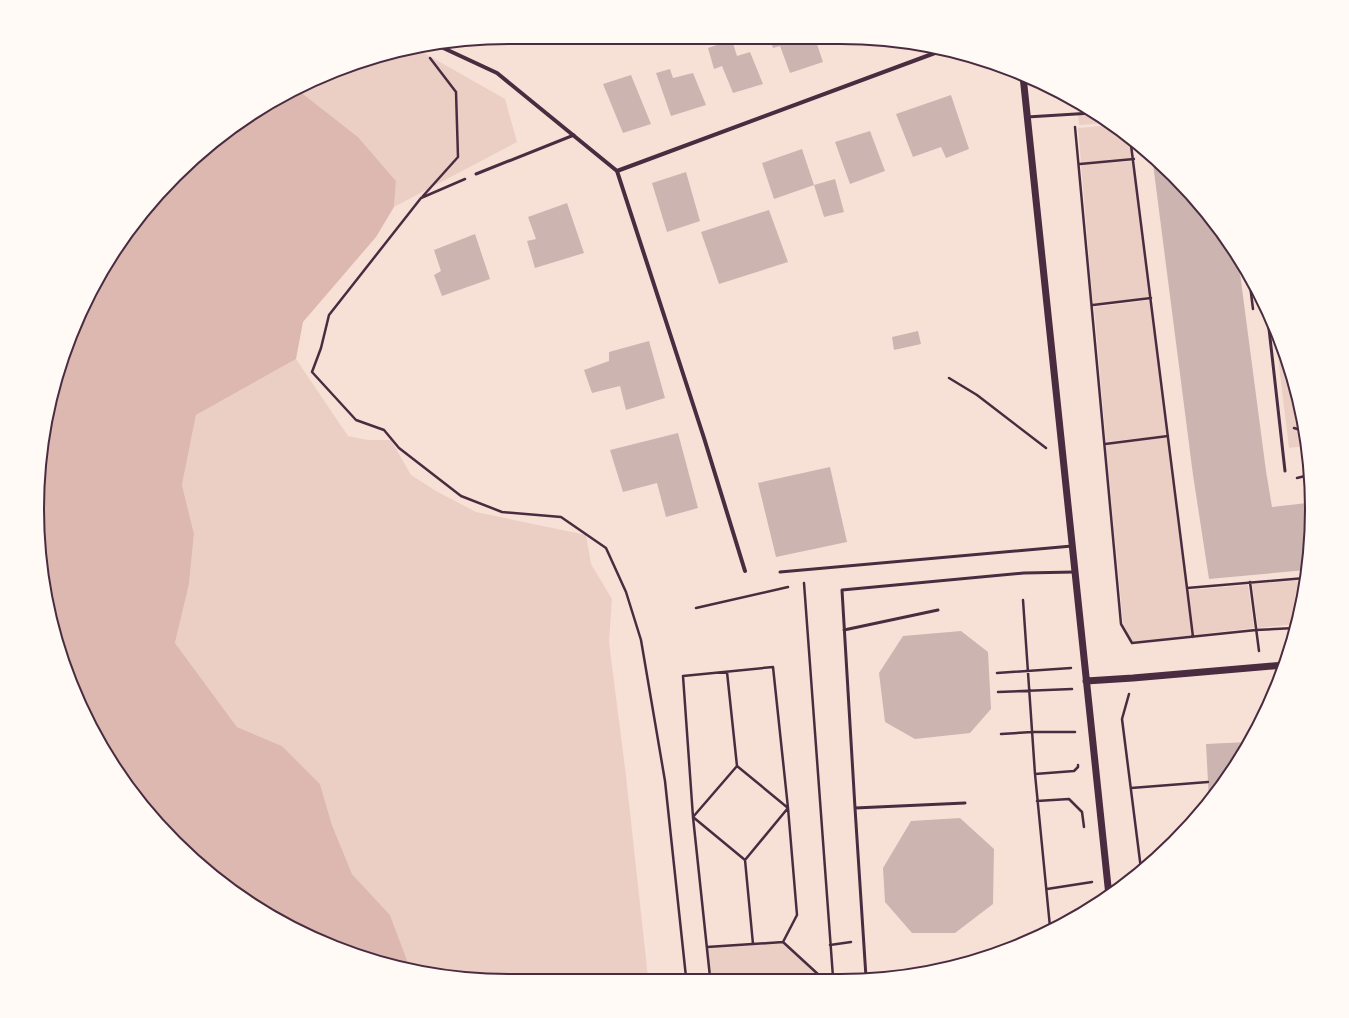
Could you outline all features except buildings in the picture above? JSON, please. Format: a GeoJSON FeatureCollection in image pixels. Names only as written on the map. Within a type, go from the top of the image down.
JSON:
{"type":"FeatureCollection","features":[{"type":"Feature","properties":{"kind":"street"},"geometry":{"type":"LineString","coordinates":[[445,49],[497,73],[617,171],[704,438],[745,571]]}},
{"type":"Feature","properties":{"kind":"street"},"geometry":{"type":"LineString","coordinates":[[617,171],[933,54]]}},
{"type":"Feature","properties":{"kind":"street"},"geometry":{"type":"LineString","coordinates":[[1023,81],[1108,889]]}},
{"type":"Feature","properties":{"kind":"street"},"geometry":{"type":"LineString","coordinates":[[1086,681],[1277,665]]}},
{"type":"Feature","properties":{"kind":"lane"},"geometry":{"type":"LineString","coordinates":[[1027,117],[1085,113]]}},
{"type":"Feature","properties":{"kind":"lane"},"geometry":{"type":"LineString","coordinates":[[476,174],[574,135]]}},
{"type":"Feature","properties":{"kind":"lane"},"geometry":{"type":"LineString","coordinates":[[1269,329],[1285,471]]}},
{"type":"Feature","properties":{"kind":"lane"},"geometry":{"type":"LineString","coordinates":[[780,572],[1072,546]]}},
{"type":"Feature","properties":{"kind":"lane"},"geometry":{"type":"LineString","coordinates":[[866,973],[842,590],[1024,573],[1075,572]]}},
{"type":"Feature","properties":{"kind":"lane"},"geometry":{"type":"LineString","coordinates":[[844,630],[938,610]]}},
{"type":"Feature","properties":{"kind":"lane"},"geometry":{"type":"LineString","coordinates":[[855,808],[965,803]]}},
{"type":"Feature","properties":{"kind":"path"},"geometry":{"type":"LineString","coordinates":[[428,55],[456,92],[458,157],[421,198],[329,315],[312,372],[356,420],[384,430],[399,448],[461,496],[502,512],[561,517],[606,548],[626,592],[641,640],[665,781],[686,974]]}},
{"type":"Feature","properties":{"kind":"path"},"geometry":{"type":"LineString","coordinates":[[1074,114],[1080,164],[1121,624],[1132,644],[1256,630],[1289,628]]}},
{"type":"Feature","properties":{"kind":"path"},"geometry":{"type":"LineString","coordinates":[[1132,147],[1193,637]]}},
{"type":"Feature","properties":{"kind":"path"},"geometry":{"type":"LineString","coordinates":[[1080,164],[1134,159]]}},
{"type":"Feature","properties":{"kind":"path"},"geometry":{"type":"LineString","coordinates":[[421,198],[476,174]]}},
{"type":"Feature","properties":{"kind":"path"},"geometry":{"type":"LineString","coordinates":[[1092,305],[1151,298]]}},
{"type":"Feature","properties":{"kind":"path"},"geometry":{"type":"LineString","coordinates":[[949,378],[977,395],[1046,449]]}},
{"type":"Feature","properties":{"kind":"path"},"geometry":{"type":"LineString","coordinates":[[1105,444],[1168,436]]}},
{"type":"Feature","properties":{"kind":"path"},"geometry":{"type":"LineString","coordinates":[[1188,588],[1300,578]]}},
{"type":"Feature","properties":{"kind":"path"},"geometry":{"type":"LineString","coordinates":[[1250,582],[1262,666]]}},
{"type":"Feature","properties":{"kind":"path"},"geometry":{"type":"LineString","coordinates":[[797,585],[805,583],[833,974]]}},
{"type":"Feature","properties":{"kind":"path"},"geometry":{"type":"LineString","coordinates":[[696,608],[789,586]]}},
{"type":"Feature","properties":{"kind":"path"},"geometry":{"type":"LineString","coordinates":[[1022,600],[1037,801],[1050,924]]}},
{"type":"Feature","properties":{"kind":"path"},"geometry":{"type":"LineString","coordinates":[[1071,661],[1072,674]]}},
{"type":"Feature","properties":{"kind":"path"},"geometry":{"type":"LineString","coordinates":[[710,974],[693,817],[683,676],[773,667],[788,808],[797,915],[783,942]]}},
{"type":"Feature","properties":{"kind":"path"},"geometry":{"type":"LineString","coordinates":[[997,673],[1071,668]]}},
{"type":"Feature","properties":{"kind":"path"},"geometry":{"type":"LineString","coordinates":[[727,672],[737,766],[788,808]]}},
{"type":"Feature","properties":{"kind":"path"},"geometry":{"type":"LineString","coordinates":[[1133,678],[1122,719],[1140,864]]}},
{"type":"Feature","properties":{"kind":"path"},"geometry":{"type":"LineString","coordinates":[[998,692],[1072,688],[1073,696]]}},
{"type":"Feature","properties":{"kind":"path"},"geometry":{"type":"LineString","coordinates":[[1075,725],[1076,739]]}},
{"type":"Feature","properties":{"kind":"path"},"geometry":{"type":"LineString","coordinates":[[1001,734],[1075,732]]}},
{"type":"Feature","properties":{"kind":"path"},"geometry":{"type":"LineString","coordinates":[[1035,774],[1074,771],[1078,767],[1078,760]]}},
{"type":"Feature","properties":{"kind":"path"},"geometry":{"type":"LineString","coordinates":[[693,817],[737,766]]}},
{"type":"Feature","properties":{"kind":"path"},"geometry":{"type":"LineString","coordinates":[[1131,788],[1208,782]]}},
{"type":"Feature","properties":{"kind":"path"},"geometry":{"type":"LineString","coordinates":[[1037,801],[1069,799],[1082,812],[1084,828]]}},
{"type":"Feature","properties":{"kind":"path"},"geometry":{"type":"LineString","coordinates":[[745,860],[788,808]]}},
{"type":"Feature","properties":{"kind":"path"},"geometry":{"type":"LineString","coordinates":[[693,817],[745,860],[753,944]]}},
{"type":"Feature","properties":{"kind":"path"},"geometry":{"type":"LineString","coordinates":[[1047,889],[1092,882],[1091,874]]}},
{"type":"Feature","properties":{"kind":"path"},"geometry":{"type":"LineString","coordinates":[[830,945],[864,940]]}},
{"type":"Feature","properties":{"kind":"path"},"geometry":{"type":"LineString","coordinates":[[707,947],[783,942],[818,974]]}},
{"type":"Feature","properties":{"kind":"shaded area"},"geometry":{"type":"Polygon","coordinates":[[[423,52],[505,99],[517,142],[394,207],[396,181],[358,137],[302,93],[331,79],[360,69],[423,52]]]}},
{"type":"Feature","properties":{"kind":"shaded area"},"geometry":{"type":"Polygon","coordinates":[[[302,93],[358,137],[396,181],[394,207],[376,237],[303,322],[296,359],[196,415],[182,485],[194,534],[189,584],[175,643],[237,727],[282,746],[320,784],[332,825],[352,874],[390,915],[408,963],[331,939],[276,912],[226,878],[202,859],[180,838],[159,816],[122,767],[106,742],[92,715],[79,687],[60,629],[48,570],[44,509],[48,448],[53,418],[60,389],[79,331],[106,276],[122,251],[159,202],[202,159],[251,122],[276,106],[302,93]]]}},
{"type":"Feature","properties":{"kind":"shaded area"},"geometry":{"type":"Polygon","coordinates":[[[1078,109],[1100,124],[1079,125],[1078,109]]]}},
{"type":"Feature","properties":{"kind":"shaded area"},"geometry":{"type":"Polygon","coordinates":[[[1103,126],[1131,147],[1133,159],[1081,163],[1078,128],[1103,126]]]}},
{"type":"Feature","properties":{"kind":"shaded area"},"geometry":{"type":"Polygon","coordinates":[[[1133,161],[1150,297],[1093,304],[1081,165],[1133,161]]]}},
{"type":"Feature","properties":{"kind":"shaded area"},"geometry":{"type":"Polygon","coordinates":[[[1150,300],[1167,435],[1106,442],[1094,307],[1150,300]]]}},
{"type":"Feature","properties":{"kind":"shaded area"},"geometry":{"type":"Polygon","coordinates":[[[1277,352],[1289,389],[1301,447],[1289,448],[1277,352]]]}},
{"type":"Feature","properties":{"kind":"shaded area"},"geometry":{"type":"Polygon","coordinates":[[[296,359],[348,436],[368,440],[391,440],[411,475],[436,491],[476,512],[586,535],[591,564],[612,599],[609,642],[626,776],[648,974],[479,973],[448,970],[408,963],[390,915],[352,874],[332,825],[320,784],[282,746],[237,727],[175,643],[189,584],[194,534],[182,485],[196,415],[296,359]]]}},
{"type":"Feature","properties":{"kind":"shaded area"},"geometry":{"type":"Polygon","coordinates":[[[1168,437],[1192,636],[1132,642],[1123,623],[1106,445],[1168,437]]]}},
{"type":"Feature","properties":{"kind":"shaded area"},"geometry":{"type":"Polygon","coordinates":[[[1299,580],[1290,625],[1258,628],[1252,584],[1299,580]]]}},
{"type":"Feature","properties":{"kind":"shaded area"},"geometry":{"type":"Polygon","coordinates":[[[1248,585],[1254,628],[1194,635],[1189,590],[1248,585]]]}},
{"type":"Feature","properties":{"kind":"shaded area"},"geometry":{"type":"Polygon","coordinates":[[[783,942],[816,974],[710,974],[707,947],[783,942]]]}}]}
